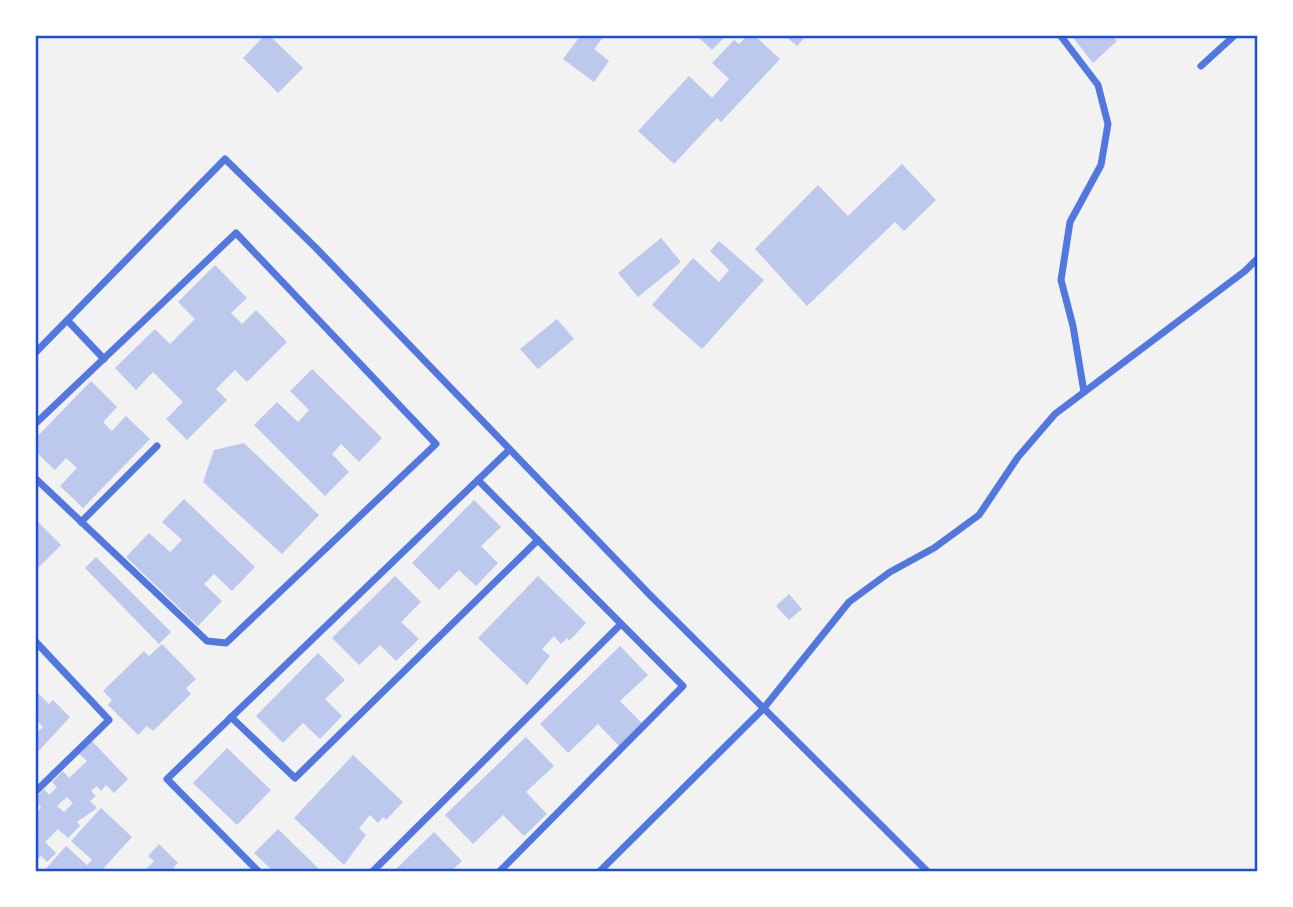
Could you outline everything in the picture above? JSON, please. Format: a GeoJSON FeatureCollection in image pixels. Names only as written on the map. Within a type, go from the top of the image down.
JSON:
{"type":"FeatureCollection","features":[{"type":"Feature","properties":{"kind":"street"},"geometry":{"type":"LineString","coordinates":[[1060,35],[1098,85],[1108,124],[1101,165],[1070,222],[1061,280],[1073,326],[1084,392]]}},
{"type":"Feature","properties":{"kind":"street"},"geometry":{"type":"LineString","coordinates":[[1200,66],[1235,35]]}},
{"type":"Feature","properties":{"kind":"street"},"geometry":{"type":"LineString","coordinates":[[35,353],[225,159],[316,248],[508,451],[928,872]]}},
{"type":"Feature","properties":{"kind":"street"},"geometry":{"type":"LineString","coordinates":[[35,425],[236,233],[436,444],[226,643],[207,640],[35,478]]}},
{"type":"Feature","properties":{"kind":"street"},"geometry":{"type":"LineString","coordinates":[[599,872],[763,709],[849,602],[890,572],[934,548],[979,515],[1018,457],[1055,414],[1245,271],[1258,258]]}},
{"type":"Feature","properties":{"kind":"street"},"geometry":{"type":"LineString","coordinates":[[68,321],[104,359]]}},
{"type":"Feature","properties":{"kind":"street"},"geometry":{"type":"LineString","coordinates":[[81,522],[157,446]]}},
{"type":"Feature","properties":{"kind":"street"},"geometry":{"type":"LineString","coordinates":[[259,872],[166,779],[508,451]]}},
{"type":"Feature","properties":{"kind":"street"},"geometry":{"type":"LineString","coordinates":[[478,480],[683,686],[499,872]]}},
{"type":"Feature","properties":{"kind":"street"},"geometry":{"type":"LineString","coordinates":[[232,717],[295,778],[538,540]]}},
{"type":"Feature","properties":{"kind":"street"},"geometry":{"type":"LineString","coordinates":[[372,872],[620,625]]}},
{"type":"Feature","properties":{"kind":"street"},"geometry":{"type":"LineString","coordinates":[[35,641],[109,720],[35,792]]}},
{"type":"Feature","properties":{"kind":"building"},"geometry":{"type":"Polygon","coordinates":[[[265,35],[269,35],[303,68],[278,93],[243,58],[265,35]]]}},
{"type":"Feature","properties":{"kind":"building"},"geometry":{"type":"Polygon","coordinates":[[[581,35],[605,35],[594,49],[609,61],[594,82],[563,59],[581,35]]]}},
{"type":"Feature","properties":{"kind":"building"},"geometry":{"type":"Polygon","coordinates":[[[696,35],[727,35],[712,50],[696,35]]]}},
{"type":"Feature","properties":{"kind":"building"},"geometry":{"type":"Polygon","coordinates":[[[748,35],[754,35],[780,59],[721,122],[717,118],[674,164],[638,131],[689,76],[712,98],[729,79],[712,63],[734,40],[739,44],[748,35]]]}},
{"type":"Feature","properties":{"kind":"building"},"geometry":{"type":"Polygon","coordinates":[[[784,35],[807,35],[797,46],[784,35]]]}},
{"type":"Feature","properties":{"kind":"building"},"geometry":{"type":"Polygon","coordinates":[[[1071,35],[1111,35],[1117,41],[1093,63],[1071,35]]]}},
{"type":"Feature","properties":{"kind":"building"},"geometry":{"type":"Polygon","coordinates":[[[902,164],[936,200],[904,231],[895,222],[807,306],[755,249],[818,185],[848,216],[902,164]]]}},
{"type":"Feature","properties":{"kind":"building"},"geometry":{"type":"Polygon","coordinates":[[[661,238],[681,262],[638,297],[618,273],[661,238]]]}},
{"type":"Feature","properties":{"kind":"building"},"geometry":{"type":"Polygon","coordinates":[[[719,241],[764,280],[702,349],[652,305],[693,258],[719,282],[729,270],[710,251],[719,241]]]}},
{"type":"Feature","properties":{"kind":"building"},"geometry":{"type":"Polygon","coordinates":[[[215,265],[247,298],[231,313],[242,324],[256,310],[287,342],[247,382],[235,370],[216,389],[227,400],[187,440],[166,419],[183,402],[153,372],[136,390],[115,368],[155,329],[170,344],[195,319],[178,302],[215,265]]]}},
{"type":"Feature","properties":{"kind":"building"},"geometry":{"type":"Polygon","coordinates":[[[557,319],[574,339],[538,369],[520,349],[557,319]]]}},
{"type":"Feature","properties":{"kind":"building"},"geometry":{"type":"Polygon","coordinates":[[[312,369],[382,438],[359,462],[341,444],[332,454],[349,472],[325,496],[254,425],[277,402],[298,422],[309,410],[290,391],[312,369]]]}},
{"type":"Feature","properties":{"kind":"building"},"geometry":{"type":"Polygon","coordinates":[[[91,381],[117,407],[103,422],[112,431],[126,416],[150,439],[83,508],[60,486],[77,468],[66,458],[55,470],[35,451],[35,439],[91,381]]]}},
{"type":"Feature","properties":{"kind":"building"},"geometry":{"type":"Polygon","coordinates":[[[244,443],[319,515],[282,554],[203,482],[214,450],[244,443]]]}},
{"type":"Feature","properties":{"kind":"building"},"geometry":{"type":"Polygon","coordinates":[[[184,499],[255,567],[232,591],[214,574],[204,584],[222,601],[198,626],[126,557],[149,533],[170,552],[182,540],[162,522],[184,499]]]}},
{"type":"Feature","properties":{"kind":"building"},"geometry":{"type":"Polygon","coordinates":[[[474,500],[501,527],[481,546],[498,563],[476,586],[459,570],[439,590],[412,563],[474,500]]]}},
{"type":"Feature","properties":{"kind":"building"},"geometry":{"type":"Polygon","coordinates":[[[35,519],[61,545],[35,571],[35,519]]]}},
{"type":"Feature","properties":{"kind":"building"},"geometry":{"type":"Polygon","coordinates":[[[96,557],[171,632],[159,644],[85,568],[96,557]]]}},
{"type":"Feature","properties":{"kind":"building"},"geometry":{"type":"Polygon","coordinates":[[[395,576],[421,602],[401,622],[419,639],[396,661],[380,645],[359,665],[332,638],[395,576]]]}},
{"type":"Feature","properties":{"kind":"building"},"geometry":{"type":"Polygon","coordinates":[[[538,576],[586,623],[569,641],[567,638],[561,644],[554,636],[542,649],[550,656],[527,685],[478,638],[538,576]]]}},
{"type":"Feature","properties":{"kind":"building"},"geometry":{"type":"Polygon","coordinates":[[[789,594],[802,609],[789,620],[776,606],[789,594]]]}},
{"type":"Feature","properties":{"kind":"building"},"geometry":{"type":"Polygon","coordinates":[[[162,644],[196,679],[186,688],[191,694],[153,731],[147,726],[138,735],[108,705],[112,700],[103,691],[144,651],[149,656],[162,644]]]}},
{"type":"Feature","properties":{"kind":"building"},"geometry":{"type":"Polygon","coordinates":[[[620,646],[648,675],[620,701],[642,723],[619,746],[598,724],[568,753],[540,724],[620,646]]]}},
{"type":"Feature","properties":{"kind":"building"},"geometry":{"type":"Polygon","coordinates":[[[318,653],[345,680],[325,699],[342,716],[320,739],[303,723],[283,743],[256,716],[318,653]]]}},
{"type":"Feature","properties":{"kind":"building"},"geometry":{"type":"Polygon","coordinates":[[[35,690],[49,704],[53,700],[70,717],[35,755],[35,734],[43,727],[35,719],[35,690]]]}},
{"type":"Feature","properties":{"kind":"building"},"geometry":{"type":"Polygon","coordinates":[[[526,737],[554,766],[526,792],[547,814],[524,836],[503,815],[473,844],[445,815],[526,737]]]}},
{"type":"Feature","properties":{"kind":"building"},"geometry":{"type":"Polygon","coordinates":[[[92,741],[128,779],[114,793],[106,785],[101,791],[97,786],[91,791],[96,796],[90,801],[97,808],[77,822],[80,826],[68,838],[58,829],[45,842],[56,853],[47,862],[41,856],[35,861],[35,813],[41,808],[35,798],[44,789],[49,795],[57,787],[52,782],[63,771],[69,778],[87,761],[79,754],[92,741]],[[67,797],[57,806],[64,812],[73,803],[67,797]]]}},
{"type":"Feature","properties":{"kind":"building"},"geometry":{"type":"Polygon","coordinates":[[[227,748],[271,790],[237,825],[193,783],[227,748]]]}},
{"type":"Feature","properties":{"kind":"building"},"geometry":{"type":"Polygon","coordinates":[[[353,755],[403,802],[386,820],[383,817],[378,823],[370,815],[359,828],[366,835],[344,865],[294,818],[353,755]]]}},
{"type":"Feature","properties":{"kind":"building"},"geometry":{"type":"Polygon","coordinates":[[[101,808],[132,837],[100,872],[43,872],[66,846],[87,865],[92,860],[71,841],[101,808]]]}},
{"type":"Feature","properties":{"kind":"building"},"geometry":{"type":"Polygon","coordinates":[[[278,829],[322,872],[274,872],[254,853],[278,829]]]}},
{"type":"Feature","properties":{"kind":"building"},"geometry":{"type":"Polygon","coordinates":[[[434,832],[462,861],[450,872],[393,872],[434,832]]]}},
{"type":"Feature","properties":{"kind":"building"},"geometry":{"type":"Polygon","coordinates":[[[159,844],[178,863],[173,868],[177,872],[143,872],[154,861],[148,856],[159,844]]]}}]}
